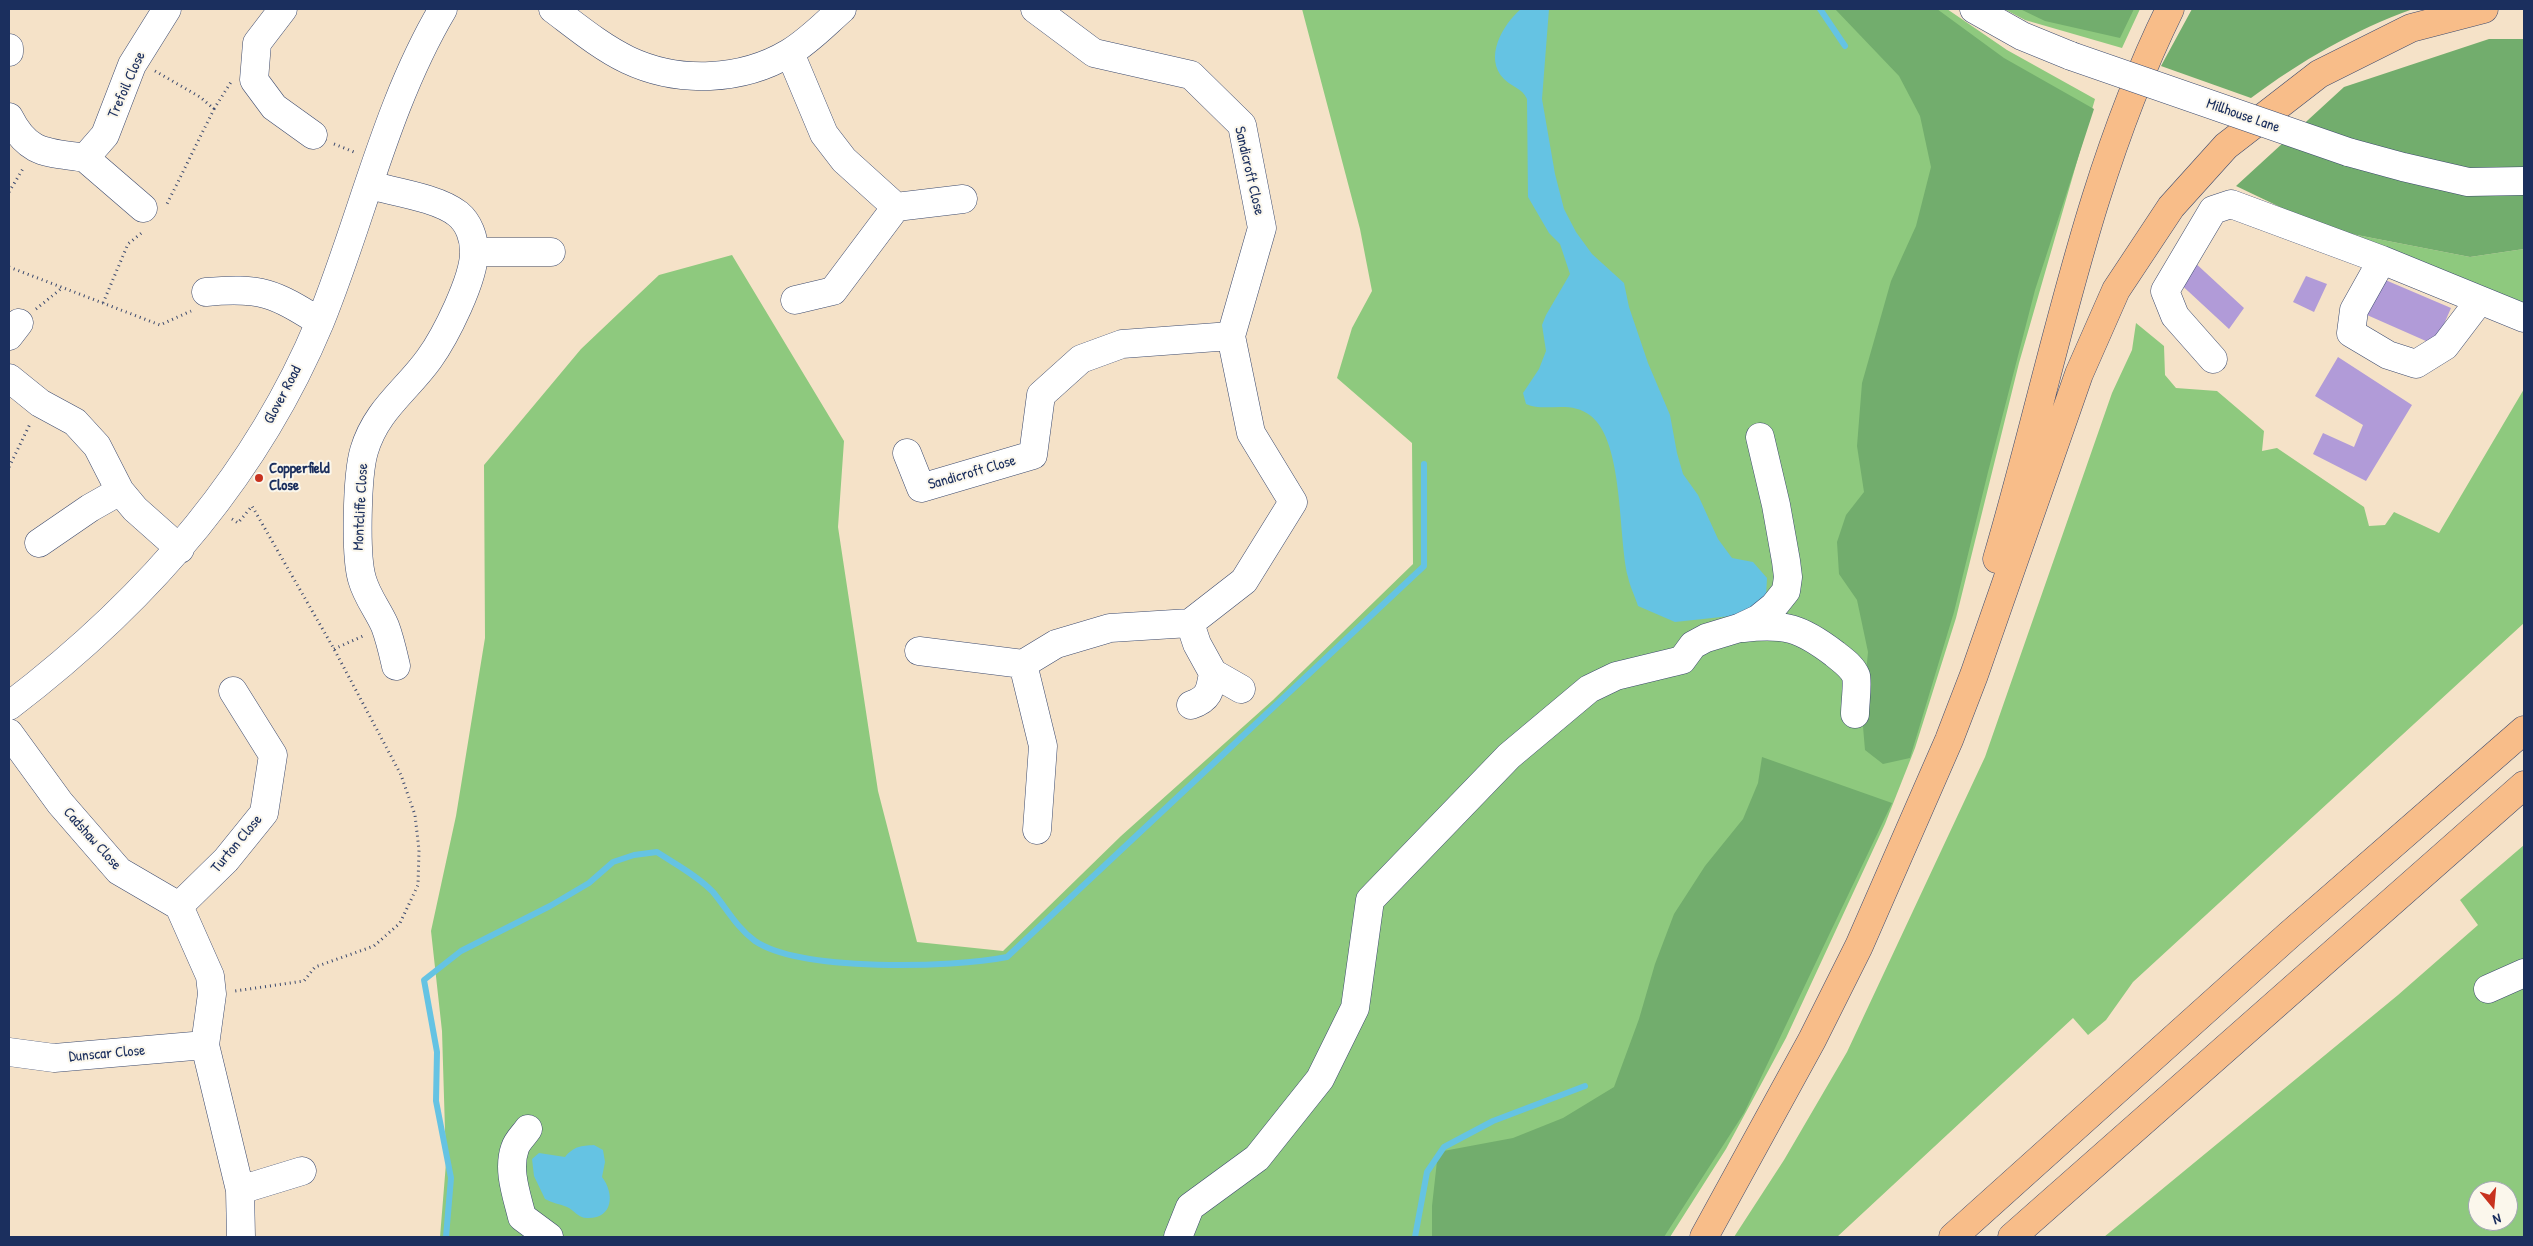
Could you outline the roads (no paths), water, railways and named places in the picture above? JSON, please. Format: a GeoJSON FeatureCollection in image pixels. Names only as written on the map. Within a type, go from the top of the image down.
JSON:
{"type":"FeatureCollection","features":[{"type":"Feature","properties":{"kind":"highway"},"geometry":{"type":"LineString","coordinates":[[1922,799],[2007,525],[2084,234],[2114,136],[2146,56],[2170,9]]}},
{"type":"Feature","properties":{"kind":"highway"},"geometry":{"type":"LineString","coordinates":[[1704,1237],[1812,1040],[1859,946],[1974,675],[2079,374],[2116,290],[2171,207],[2226,146],[2319,74],[2411,28],[2484,9]]}},
{"type":"Feature","properties":{"kind":"highway"},"geometry":{"type":"LineString","coordinates":[[1953,1237],[2289,935],[2524,730]]}},
{"type":"Feature","properties":{"kind":"highway"},"geometry":{"type":"LineString","coordinates":[[2012,1237],[2524,785]]}},
{"type":"Feature","properties":{"kind":"highway"},"geometry":{"type":"LineString","coordinates":[[2410,886],[2524,792]]}},
{"type":"Feature","properties":{"kind":"street","name":"Trefoil Close"},"geometry":{"type":"LineString","coordinates":[[85,158],[105,135],[136,60],[167,9]]}},
{"type":"Feature","properties":{"kind":"street"},"geometry":{"type":"LineString","coordinates":[[283,9],[257,43],[254,80],[274,107],[313,135]]}},
{"type":"Feature","properties":{"kind":"street","name":"Glover Road"},"geometry":{"type":"LineString","coordinates":[[9,706],[48,676],[111,621],[180,549],[214,507],[281,405],[320,322],[373,173],[412,72],[443,9]]}},
{"type":"Feature","properties":{"kind":"street"},"geometry":{"type":"LineString","coordinates":[[553,9],[606,47],[629,60],[664,72],[698,76],[727,75],[756,69],[790,52],[842,9]]}},
{"type":"Feature","properties":{"kind":"street","name":"Sandicroft Close"},"geometry":{"type":"LineString","coordinates":[[1035,9],[1094,53],[1192,75],[1242,124],[1262,228],[1231,336],[1251,433],[1293,502],[1244,581],[1190,624]]}},
{"type":"Feature","properties":{"kind":"street","name":"Millhouse Lane"},"geometry":{"type":"LineString","coordinates":[[1974,9],[2022,36],[2072,56],[2348,152],[2468,182],[2524,180]]}},
{"type":"Feature","properties":{"kind":"street"},"geometry":{"type":"LineString","coordinates":[[790,52],[824,134],[844,160],[896,207]]}},
{"type":"Feature","properties":{"kind":"street"},"geometry":{"type":"LineString","coordinates":[[9,117],[14,129],[35,149],[85,158],[152,215]]}},
{"type":"Feature","properties":{"kind":"street","name":"Montcliffe Close"},"geometry":{"type":"LineString","coordinates":[[373,173],[458,214],[466,223],[473,237],[474,252],[472,270],[444,336],[428,360],[396,395],[374,426],[364,452],[360,478],[358,560],[368,597],[384,626],[396,666]]}},
{"type":"Feature","properties":{"kind":"street"},"geometry":{"type":"LineString","coordinates":[[795,300],[833,291],[896,207],[963,199]]}},
{"type":"Feature","properties":{"kind":"street"},"geometry":{"type":"LineString","coordinates":[[2213,359],[2174,316],[2165,291],[2213,210],[2231,204],[2382,260],[2524,318]]}},
{"type":"Feature","properties":{"kind":"street"},"geometry":{"type":"LineString","coordinates":[[474,252],[551,252]]}},
{"type":"Feature","properties":{"kind":"street"},"geometry":{"type":"LineString","coordinates":[[2382,260],[2354,310],[2351,333],[2388,355],[2416,364],[2445,346],[2480,300]]}},
{"type":"Feature","properties":{"kind":"street"},"geometry":{"type":"LineString","coordinates":[[201,293],[242,289],[267,293],[282,298],[320,322]]}},
{"type":"Feature","properties":{"kind":"street","name":"Sandicroft Close"},"geometry":{"type":"LineString","coordinates":[[907,453],[921,488],[1033,455],[1041,395],[1081,359],[1122,344],[1231,336]]}},
{"type":"Feature","properties":{"kind":"street"},"geometry":{"type":"LineString","coordinates":[[9,378],[40,403],[76,422],[96,446],[120,492],[135,509],[180,549]]}},
{"type":"Feature","properties":{"kind":"street"},"geometry":{"type":"LineString","coordinates":[[1178,1237],[1190,1207],[1257,1158],[1320,1079],[1354,1008],[1370,900],[1508,756],[1589,689],[1616,676],[1682,660],[1693,645],[1758,619],[1774,606],[1786,591],[1788,577],[1776,505],[1760,437]]}},
{"type":"Feature","properties":{"kind":"street"},"geometry":{"type":"LineString","coordinates":[[39,543],[90,508],[120,492]]}},
{"type":"Feature","properties":{"kind":"street"},"geometry":{"type":"LineString","coordinates":[[919,651],[1023,664],[1056,644],[1110,628],[1190,624],[1197,644],[1213,673],[1241,689]]}},
{"type":"Feature","properties":{"kind":"street"},"geometry":{"type":"LineString","coordinates":[[1739,628],[1768,625],[1796,629],[1816,640],[1849,666],[1856,676],[1855,714]]}},
{"type":"Feature","properties":{"kind":"street"},"geometry":{"type":"LineString","coordinates":[[1023,664],[1043,746],[1037,830]]}},
{"type":"Feature","properties":{"kind":"street"},"geometry":{"type":"LineString","coordinates":[[1191,705],[1203,701],[1211,688],[1213,673]]}},
{"type":"Feature","properties":{"kind":"street","name":"Turton Close"},"geometry":{"type":"LineString","coordinates":[[179,906],[226,860],[264,813],[273,755],[233,690]]}},
{"type":"Feature","properties":{"kind":"street","name":"Cadshaw Close"},"geometry":{"type":"LineString","coordinates":[[9,733],[60,803],[119,871],[179,906]]}},
{"type":"Feature","properties":{"kind":"street"},"geometry":{"type":"LineString","coordinates":[[179,906],[210,976],[212,994],[205,1045],[240,1190],[237,1237]]}},
{"type":"Feature","properties":{"kind":"street"},"geometry":{"type":"LineString","coordinates":[[2488,989],[2524,973]]}},
{"type":"Feature","properties":{"kind":"street","name":"Dunscar Close"},"geometry":{"type":"LineString","coordinates":[[9,1052],[54,1058],[205,1045]]}},
{"type":"Feature","properties":{"kind":"street"},"geometry":{"type":"LineString","coordinates":[[528,1129],[515,1146],[512,1167],[516,1194],[522,1218],[550,1237]]}},
{"type":"Feature","properties":{"kind":"street"},"geometry":{"type":"LineString","coordinates":[[240,1190],[302,1171]]}},
{"type":"Feature","properties":{"kind":"water"},"geometry":{"type":"Polygon","coordinates":[[[1521,9],[1549,9],[1542,99],[1555,174],[1564,209],[1576,232],[1592,254],[1624,283],[1629,307],[1648,363],[1670,415],[1683,474],[1698,495],[1718,539],[1732,558],[1753,562],[1767,578],[1766,597],[1749,614],[1675,622],[1638,606],[1629,581],[1625,560],[1615,468],[1602,429],[1591,416],[1575,408],[1542,407],[1526,404],[1523,393],[1539,369],[1546,351],[1542,325],[1570,274],[1560,244],[1549,233],[1528,197],[1527,99],[1520,90],[1504,79],[1498,71],[1495,61],[1495,52],[1502,32],[1514,15],[1521,9]]]}},
{"type":"Feature","properties":{"kind":"water"},"geometry":{"type":"Polygon","coordinates":[[[594,1145],[603,1150],[605,1162],[602,1177],[609,1191],[610,1198],[607,1210],[602,1214],[596,1217],[584,1218],[567,1207],[545,1199],[534,1176],[532,1159],[539,1153],[565,1157],[578,1147],[594,1145]]]}},
{"type":"Feature","properties":{"kind":"waterway"},"geometry":{"type":"LineString","coordinates":[[1820,9],[1845,46]]}},
{"type":"Feature","properties":{"kind":"waterway"},"geometry":{"type":"LineString","coordinates":[[446,1237],[451,1178],[436,1101],[437,1052],[424,980],[461,951],[550,906],[589,883],[613,862],[634,855],[657,852],[707,886],[737,924],[755,941],[777,951],[840,963],[878,965],[951,964],[1007,957],[1424,566],[1424,464]]}},
{"type":"Feature","properties":{"kind":"waterway"},"geometry":{"type":"LineString","coordinates":[[1415,1237],[1427,1172],[1444,1147],[1493,1121],[1585,1086]]}},
{"type":"Feature","properties":{"kind":"place","name":"Copperfield Close"},"geometry":{"type":"Point","coordinates":[259,478]}}]}
